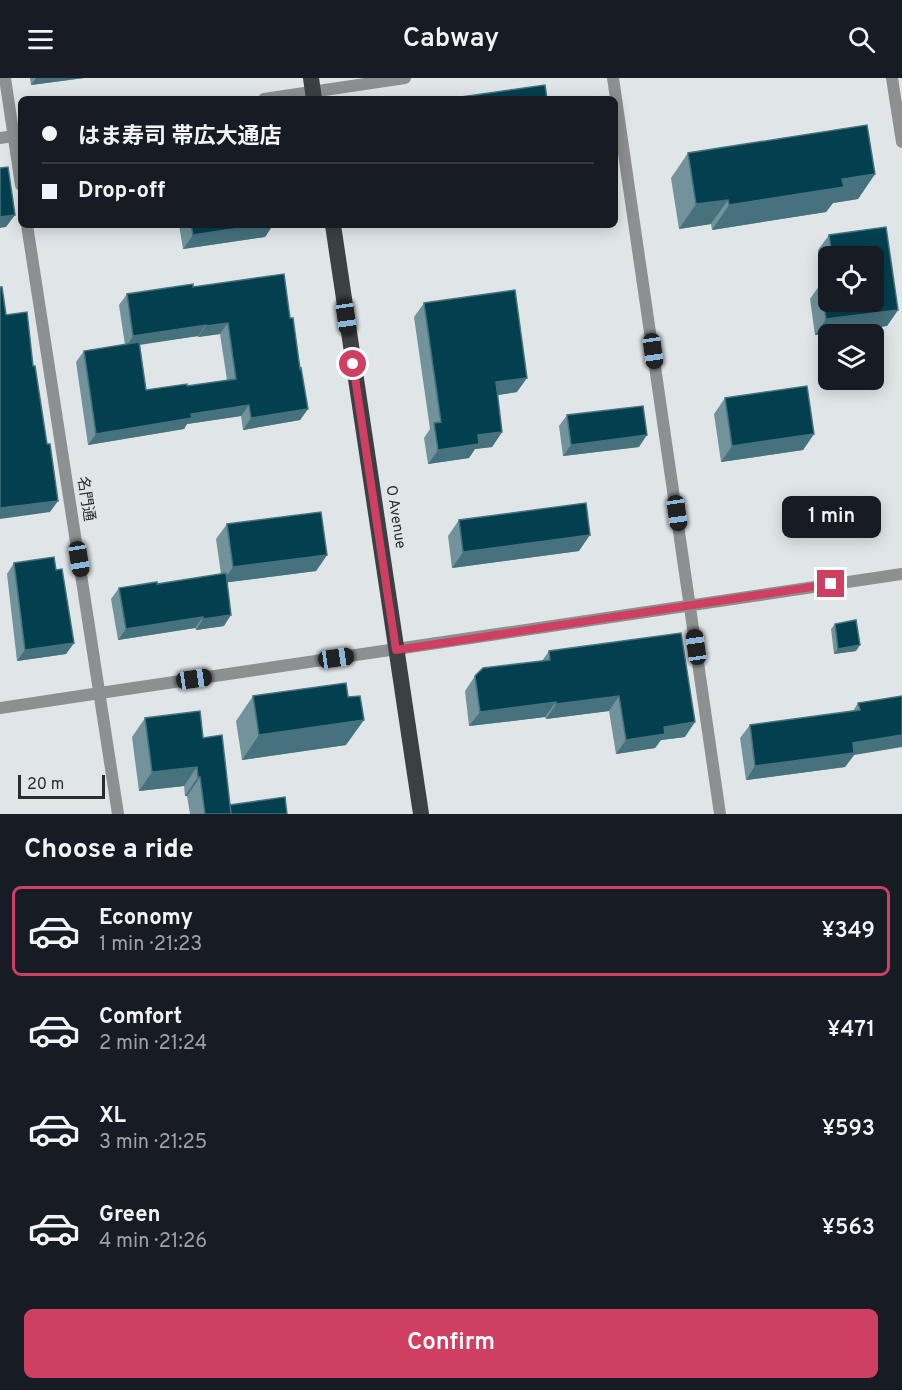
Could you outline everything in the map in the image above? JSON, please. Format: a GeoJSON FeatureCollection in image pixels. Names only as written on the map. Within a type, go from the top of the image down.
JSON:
{"type":"FeatureCollection","features":[{"type":"Feature","properties":{"kind":"highway","name":"O Avenue"},"geometry":{"type":"LineString","coordinates":[[333,228],[421,814]]}},
{"type":"Feature","properties":{"kind":"street"},"geometry":{"type":"LineString","coordinates":[[0,138],[17,136],[5,78]]}},
{"type":"Feature","properties":{"kind":"street"},"geometry":{"type":"LineString","coordinates":[[280,96],[405,78]]}},
{"type":"Feature","properties":{"kind":"street"},"geometry":{"type":"LineString","coordinates":[[613,78],[616,96]]}},
{"type":"Feature","properties":{"kind":"street"},"geometry":{"type":"LineString","coordinates":[[892,78],[902,142]]}},
{"type":"Feature","properties":{"kind":"street"},"geometry":{"type":"LineString","coordinates":[[618,112],[720,814]]}},
{"type":"Feature","properties":{"kind":"street","name":"名門通"},"geometry":{"type":"LineString","coordinates":[[27,228],[118,814]]}},
{"type":"Feature","properties":{"kind":"street"},"geometry":{"type":"LineString","coordinates":[[0,708],[902,574]]}},
{"type":"Feature","properties":{"kind":"building"},"geometry":{"type":"Polygon","coordinates":[[[545,85],[547,96],[468,96],[545,85]]]}},
{"type":"Feature","properties":{"kind":"building"},"geometry":{"type":"Polygon","coordinates":[[[867,125],[875,174],[842,179],[844,187],[729,205],[728,200],[696,204],[688,153],[867,125]]]}},
{"type":"Feature","properties":{"kind":"building"},"geometry":{"type":"Polygon","coordinates":[[[8,167],[15,215],[0,217],[0,168],[8,167]]]}},
{"type":"Feature","properties":{"kind":"building"},"geometry":{"type":"Polygon","coordinates":[[[886,227],[898,310],[884,312],[884,246],[831,246],[829,235],[886,227]]]}},
{"type":"Feature","properties":{"kind":"building"},"geometry":{"type":"Polygon","coordinates":[[[192,228],[239,228],[193,235],[192,228]]]}},
{"type":"Feature","properties":{"kind":"building"},"geometry":{"type":"Polygon","coordinates":[[[284,274],[308,409],[251,418],[249,405],[191,414],[192,418],[96,434],[84,351],[139,342],[146,390],[236,379],[228,323],[133,336],[127,294],[284,274]]]}},
{"type":"Feature","properties":{"kind":"building"},"geometry":{"type":"Polygon","coordinates":[[[0,287],[2,287],[6,315],[27,312],[33,366],[35,366],[47,444],[50,444],[58,501],[0,508],[0,287]]]}},
{"type":"Feature","properties":{"kind":"building"},"geometry":{"type":"Polygon","coordinates":[[[515,290],[527,378],[496,382],[502,432],[478,435],[479,444],[438,450],[434,423],[441,422],[424,303],[515,290]]]}},
{"type":"Feature","properties":{"kind":"building"},"geometry":{"type":"Polygon","coordinates":[[[825,312],[882,312],[826,319],[825,312]]]}},
{"type":"Feature","properties":{"kind":"building"},"geometry":{"type":"Polygon","coordinates":[[[807,386],[814,434],[732,446],[725,398],[807,386]]]}},
{"type":"Feature","properties":{"kind":"building"},"geometry":{"type":"Polygon","coordinates":[[[643,406],[647,435],[571,445],[567,415],[643,406]]]}},
{"type":"Feature","properties":{"kind":"building"},"geometry":{"type":"Polygon","coordinates":[[[586,503],[590,535],[463,552],[459,520],[586,503]]]}},
{"type":"Feature","properties":{"kind":"building"},"geometry":{"type":"Polygon","coordinates":[[[321,512],[327,555],[233,567],[227,524],[321,512]]]}},
{"type":"Feature","properties":{"kind":"building"},"geometry":{"type":"Polygon","coordinates":[[[54,557],[56,570],[62,569],[74,643],[25,650],[14,563],[54,557]]]}},
{"type":"Feature","properties":{"kind":"building"},"geometry":{"type":"Polygon","coordinates":[[[226,573],[231,615],[126,629],[119,588],[226,573]]]}},
{"type":"Feature","properties":{"kind":"building"},"geometry":{"type":"Polygon","coordinates":[[[856,620],[860,645],[838,649],[835,624],[856,620]]]}},
{"type":"Feature","properties":{"kind":"building"},"geometry":{"type":"Polygon","coordinates":[[[681,633],[695,722],[664,727],[665,734],[626,740],[619,696],[480,712],[475,676],[483,668],[550,660],[549,651],[681,633]]]}},
{"type":"Feature","properties":{"kind":"building"},"geometry":{"type":"Polygon","coordinates":[[[346,683],[348,697],[360,696],[364,720],[259,735],[253,696],[346,683]]]}},
{"type":"Feature","properties":{"kind":"building"},"geometry":{"type":"Polygon","coordinates":[[[902,696],[902,735],[853,743],[854,753],[755,766],[750,725],[860,710],[858,703],[902,696]]]}},
{"type":"Feature","properties":{"kind":"building"},"geometry":{"type":"Polygon","coordinates":[[[200,711],[203,738],[222,735],[231,814],[205,814],[197,767],[152,772],[145,718],[200,711]]]}},
{"type":"Feature","properties":{"kind":"building"},"geometry":{"type":"Polygon","coordinates":[[[285,797],[287,814],[231,814],[230,805],[285,797]]]}},
{"type":"Feature","properties":{"kind":"route"},"geometry":{"type":"LineString","coordinates":[[353,364],[396,650],[831,584]]}}]}
